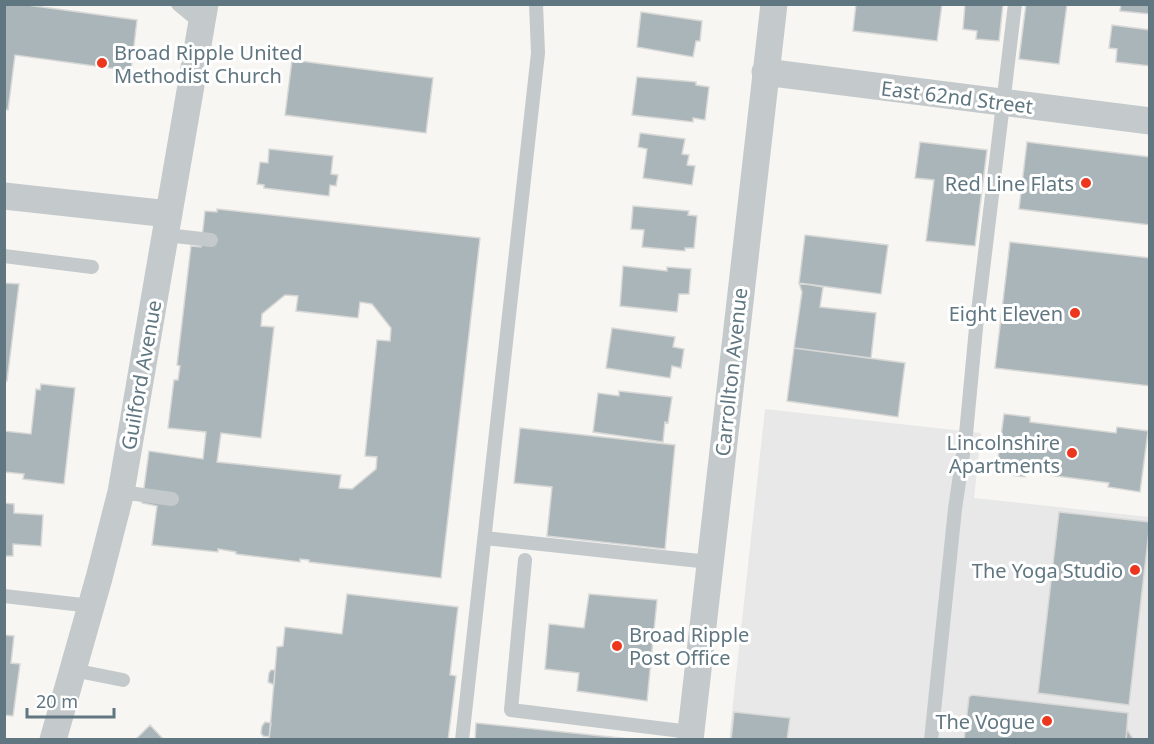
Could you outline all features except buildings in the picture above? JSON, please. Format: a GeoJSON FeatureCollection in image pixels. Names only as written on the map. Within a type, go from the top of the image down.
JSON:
{"type":"FeatureCollection","features":[{"type":"Feature","properties":{"kind":"street","name":"Carrollton Avenue"},"geometry":{"type":"LineString","coordinates":[[690,736],[774,4]]}},
{"type":"Feature","properties":{"kind":"street","name":"Guilford Avenue"},"geometry":{"type":"LineString","coordinates":[[53,740],[121,492],[203,14]]}},
{"type":"Feature","properties":{"kind":"street","name":"East 62nd Street"},"geometry":{"type":"LineString","coordinates":[[765,72],[1149,121]]}},
{"type":"Feature","properties":{"kind":"street"},"geometry":{"type":"LineString","coordinates":[[4,196],[167,224]]}},
{"type":"Feature","properties":{"kind":"lane"},"geometry":{"type":"LineString","coordinates":[[178,4],[203,14]]}},
{"type":"Feature","properties":{"kind":"lane"},"geometry":{"type":"LineString","coordinates":[[462,740],[538,53],[536,4]]}},
{"type":"Feature","properties":{"kind":"lane"},"geometry":{"type":"LineString","coordinates":[[931,740],[955,509],[966,434],[976,328],[1015,4]]}},
{"type":"Feature","properties":{"kind":"lane"},"geometry":{"type":"LineString","coordinates":[[167,224],[211,240]]}},
{"type":"Feature","properties":{"kind":"lane"},"geometry":{"type":"LineString","coordinates":[[4,256],[92,267]]}},
{"type":"Feature","properties":{"kind":"lane"},"geometry":{"type":"LineString","coordinates":[[121,492],[172,499]]}},
{"type":"Feature","properties":{"kind":"lane"},"geometry":{"type":"LineString","coordinates":[[485,538],[709,562]]}},
{"type":"Feature","properties":{"kind":"lane"},"geometry":{"type":"LineString","coordinates":[[525,560],[511,710],[690,736]]}},
{"type":"Feature","properties":{"kind":"lane"},"geometry":{"type":"LineString","coordinates":[[4,596],[91,606]]}},
{"type":"Feature","properties":{"kind":"lane"},"geometry":{"type":"LineString","coordinates":[[73,670],[123,680]]}},
{"type":"Feature","properties":{"kind":"shaded area"},"geometry":{"type":"Polygon","coordinates":[[[765,409],[981,433],[974,498],[1149,517],[1149,739],[729,740],[765,409]]]}},
{"type":"Feature","properties":{"kind":"place","name":"Broad Ripple United Methodist Church"},"geometry":{"type":"Point","coordinates":[102,63]}},
{"type":"Feature","properties":{"kind":"place","name":"Red Line Flats"},"geometry":{"type":"Point","coordinates":[1086,183]}},
{"type":"Feature","properties":{"kind":"place","name":"Eight Eleven"},"geometry":{"type":"Point","coordinates":[1075,313]}},
{"type":"Feature","properties":{"kind":"place","name":"Lincolnshire Apartments"},"geometry":{"type":"Point","coordinates":[1072,453]}},
{"type":"Feature","properties":{"kind":"place","name":"The Yoga Studio"},"geometry":{"type":"Point","coordinates":[1135,570]}},
{"type":"Feature","properties":{"kind":"place","name":"Broad Ripple Post Office"},"geometry":{"type":"Point","coordinates":[617,646]}},
{"type":"Feature","properties":{"kind":"place","name":"The Vogue"},"geometry":{"type":"Point","coordinates":[1047,721]}}]}
